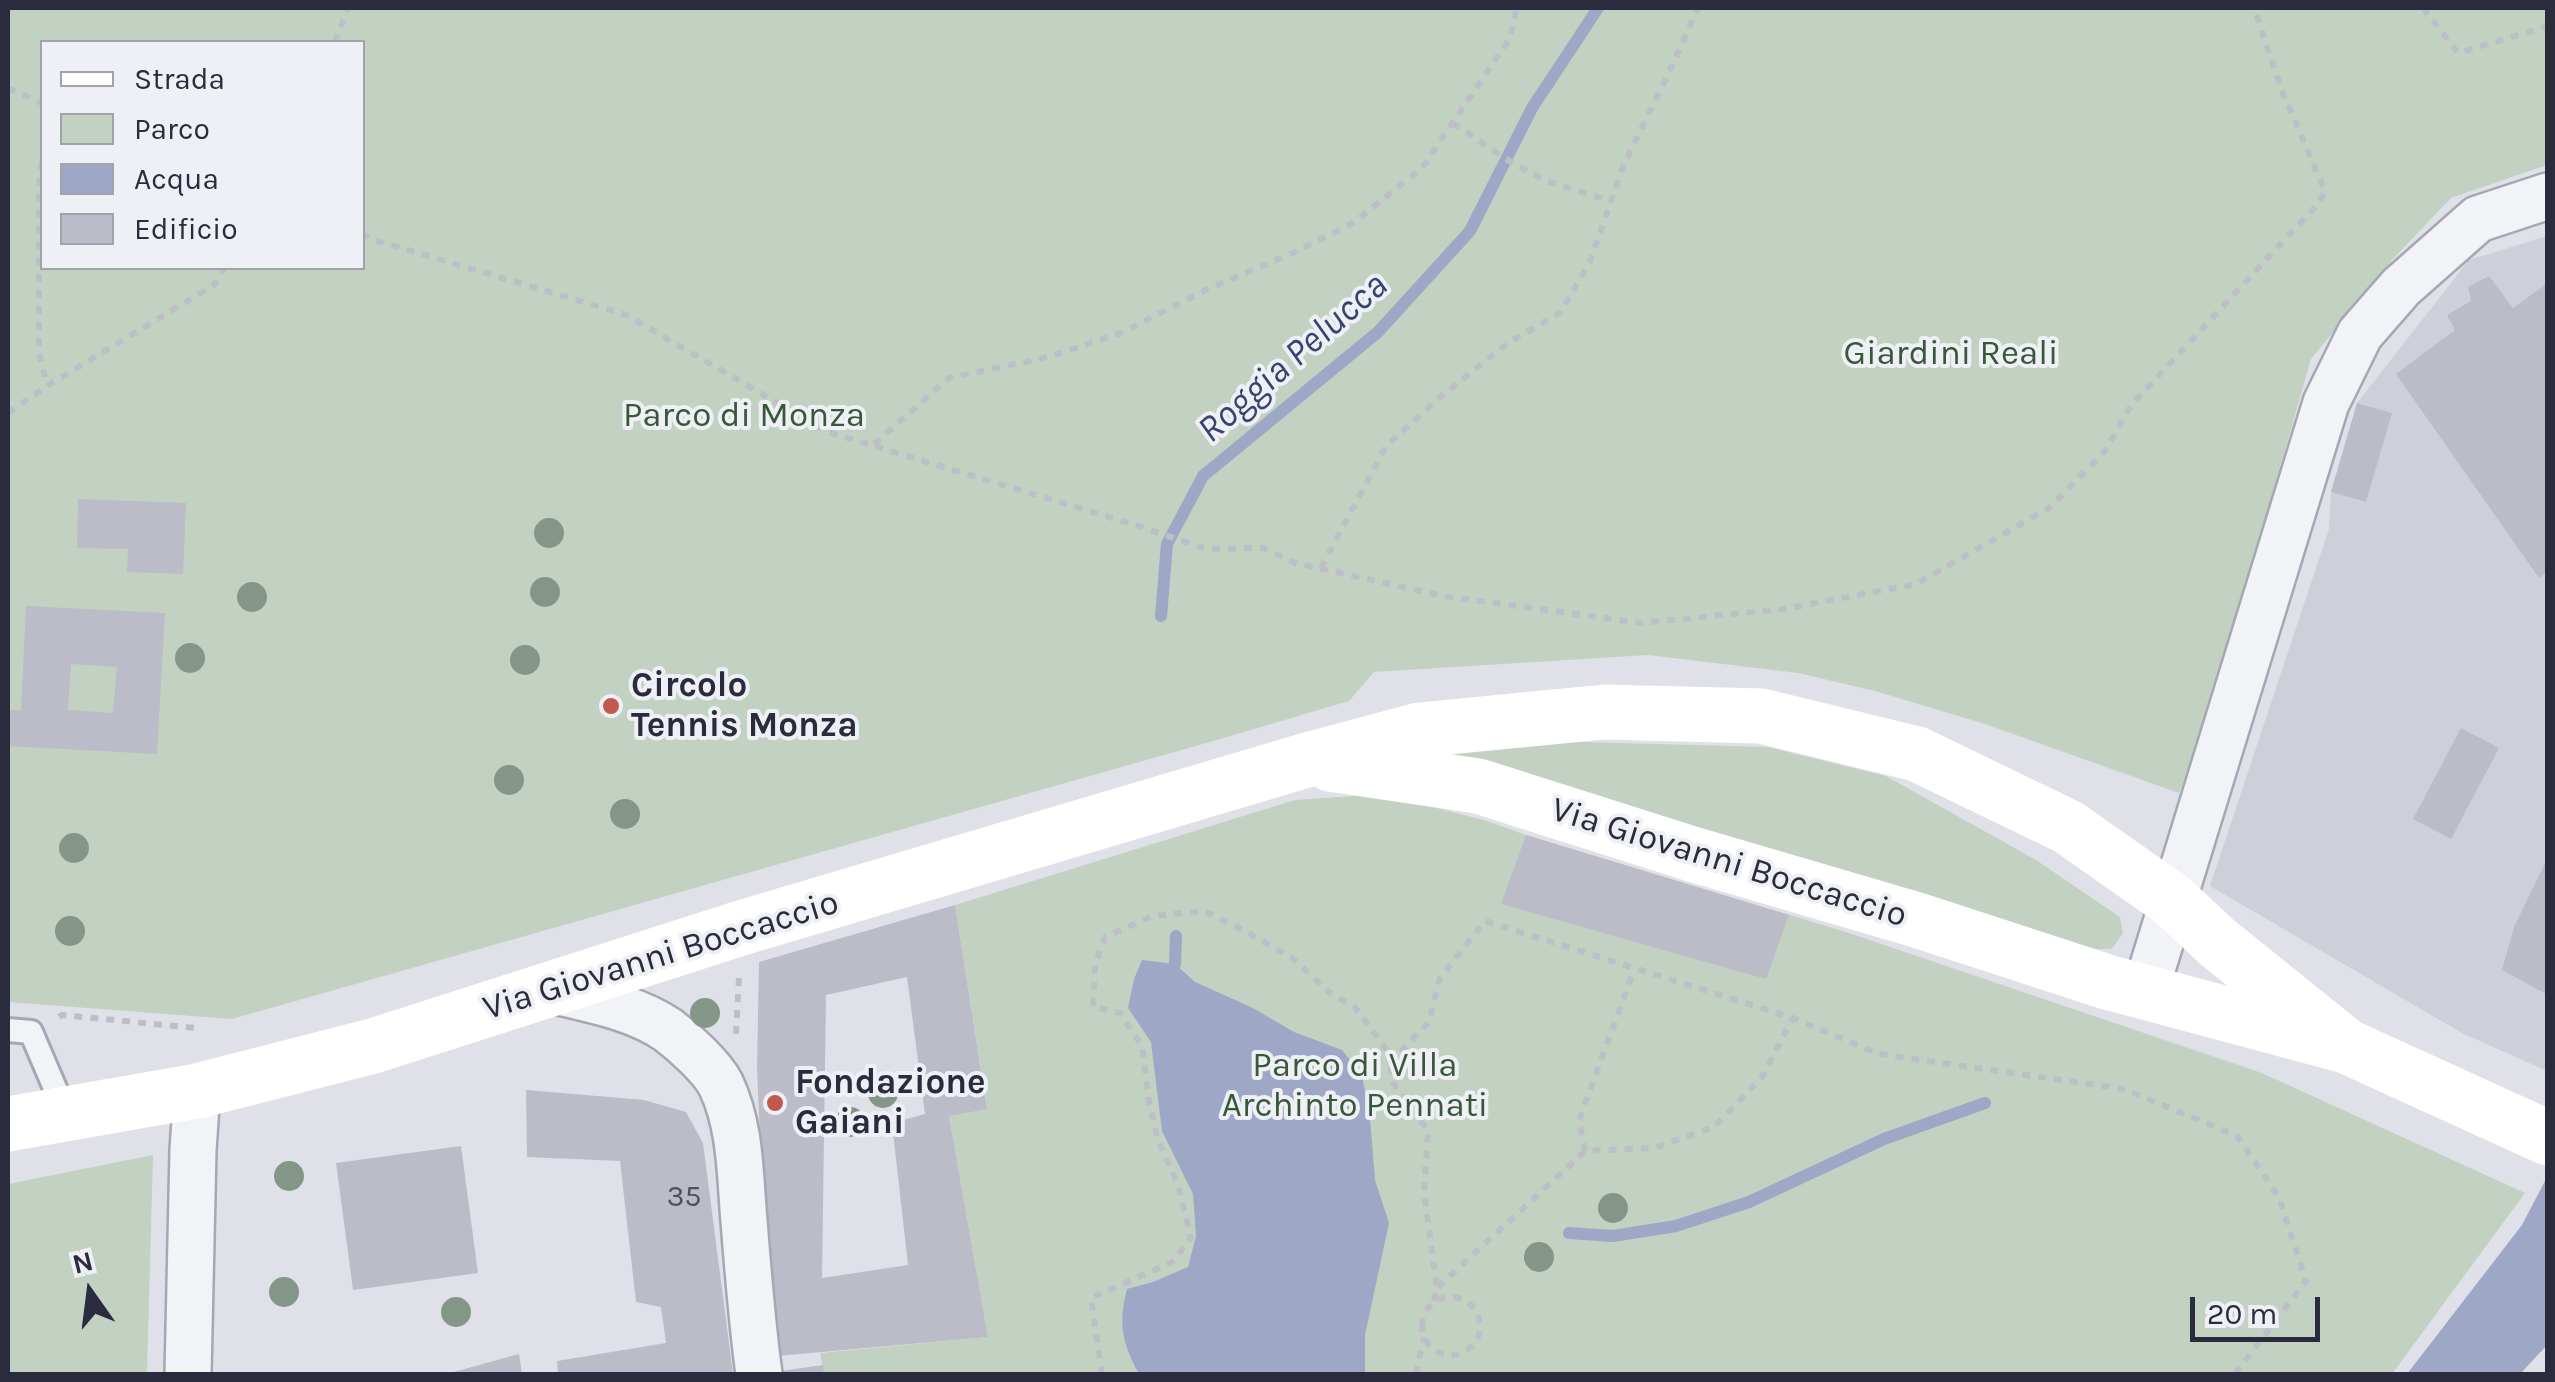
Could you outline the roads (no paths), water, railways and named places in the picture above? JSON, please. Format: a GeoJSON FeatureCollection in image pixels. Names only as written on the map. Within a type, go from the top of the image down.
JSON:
{"type":"FeatureCollection","features":[{"type":"Feature","properties":{"kind":"main road","name":"Via Giovanni Boccaccio"},"geometry":{"type":"LineString","coordinates":[[8,1124],[197,1091],[374,1046],[741,928],[1419,730],[1604,712],[1761,716],[1917,754],[2068,826],[2172,900],[2216,942],[2346,1046]]}},
{"type":"Feature","properties":{"kind":"main road","name":"Via Giovanni Boccaccio"},"geometry":{"type":"LineString","coordinates":[[1307,760],[1478,786],[2145,992],[2346,1046]]}},
{"type":"Feature","properties":{"kind":"main road"},"geometry":{"type":"LineString","coordinates":[[2346,1046],[2548,1138]]}},
{"type":"Feature","properties":{"kind":"street"},"geometry":{"type":"LineString","coordinates":[[2145,992],[2326,403],[2360,334],[2401,287],[2478,219],[2548,196]]}},
{"type":"Feature","properties":{"kind":"street"},"geometry":{"type":"LineString","coordinates":[[552,990],[618,1006],[666,1029],[719,1081],[732,1116],[738,1154],[758,1374]]}},
{"type":"Feature","properties":{"kind":"street"},"geometry":{"type":"LineString","coordinates":[[188,1374],[197,1091]]}},
{"type":"Feature","properties":{"kind":"lane"},"geometry":{"type":"LineString","coordinates":[[19,1031],[66,1114]]}},
{"type":"Feature","properties":{"kind":"water"},"geometry":{"type":"Polygon","coordinates":[[[1142,960],[1175,964],[1195,982],[1294,1032],[1342,1050],[1362,1075],[1375,1180],[1389,1223],[1365,1335],[1365,1374],[1139,1374],[1123,1333],[1127,1289],[1188,1267],[1196,1236],[1193,1194],[1162,1131],[1151,1042],[1128,1008],[1142,960]]]}},
{"type":"Feature","properties":{"kind":"water"},"geometry":{"type":"Polygon","coordinates":[[[2547,1177],[2547,1345],[2520,1374],[2407,1374],[2522,1225],[2547,1177]]]}},
{"type":"Feature","properties":{"kind":"waterway","name":"Roggia Pelucca"},"geometry":{"type":"LineString","coordinates":[[1161,616],[1167,544],[1203,476],[1378,332],[1470,231],[1532,108],[1598,8]]}},
{"type":"Feature","properties":{"kind":"waterway","name":"Roggia Pelucca"},"geometry":{"type":"LineString","coordinates":[[1175,964],[1176,936]]}},
{"type":"Feature","properties":{"kind":"waterway"},"geometry":{"type":"LineString","coordinates":[[1569,1233],[1613,1236],[1676,1226],[1749,1202],[1884,1139],[1985,1103]]}},
{"type":"Feature","properties":{"kind":"place","name":"Circolo Tennis Monza"},"geometry":{"type":"Point","coordinates":[611,706]}},
{"type":"Feature","properties":{"kind":"place","name":"Fondazione Gaiani"},"geometry":{"type":"Point","coordinates":[775,1103]}},
{"type":"Feature","properties":{"kind":"park label","name":"Giardini Reali"},"geometry":{"type":"Point","coordinates":[1951,354]}},
{"type":"Feature","properties":{"kind":"park label","name":"Parco di Monza"},"geometry":{"type":"Point","coordinates":[744,416]}},
{"type":"Feature","properties":{"kind":"park label","name":"Parco di Villa Archinto Pennati"},"geometry":{"type":"Point","coordinates":[1355,1086]}}]}
